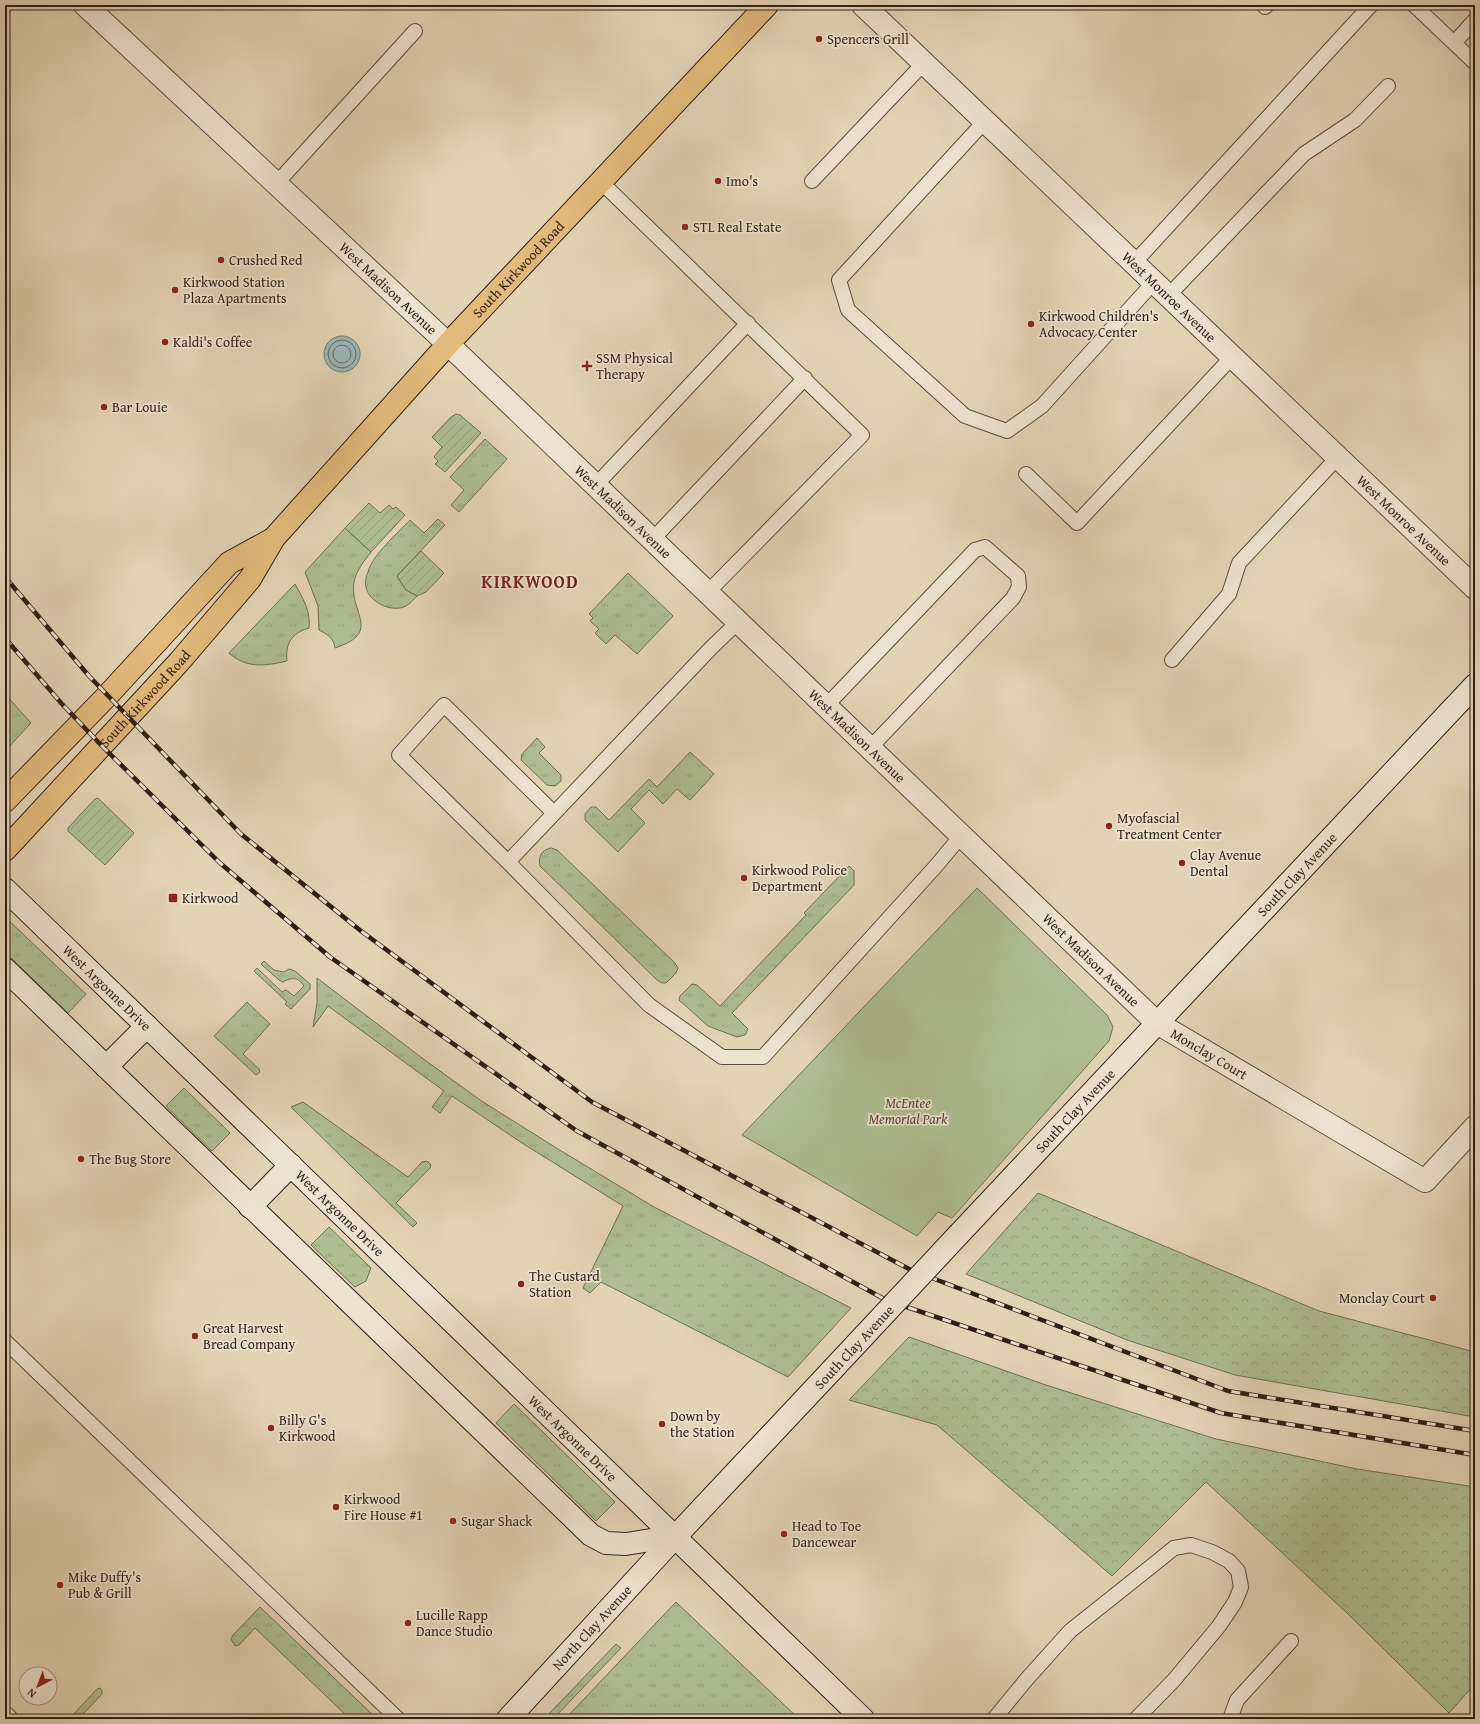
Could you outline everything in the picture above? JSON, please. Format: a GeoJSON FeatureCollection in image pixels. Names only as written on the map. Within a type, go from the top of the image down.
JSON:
{"type":"FeatureCollection","features":[{"type":"Feature","properties":{"kind":"main road","name":"South Kirkwood Road"},"geometry":{"type":"LineString","coordinates":[[5,850],[179,662],[250,579],[274,538],[448,344],[767,5]]}},
{"type":"Feature","properties":{"kind":"main road","name":"South Kirkwood Road"},"geometry":{"type":"LineString","coordinates":[[5,801],[107,696],[229,563],[274,538]]}},
{"type":"Feature","properties":{"kind":"street","name":"West Madison Avenue"},"geometry":{"type":"LineString","coordinates":[[85,5],[448,344],[1157,1023]]}},
{"type":"Feature","properties":{"kind":"street","name":"West Monroe Avenue"},"geometry":{"type":"LineString","coordinates":[[862,5],[1475,588]]}},
{"type":"Feature","properties":{"kind":"street","name":"South Clay Avenue"},"geometry":{"type":"LineString","coordinates":[[676,1536],[1475,685]]}},
{"type":"Feature","properties":{"kind":"street","name":"West Argonne Drive"},"geometry":{"type":"LineString","coordinates":[[5,889],[676,1536],[863,1719]]}},
{"type":"Feature","properties":{"kind":"street"},"geometry":{"type":"LineString","coordinates":[[5,969],[591,1535],[606,1543],[626,1544],[676,1536]]}},
{"type":"Feature","properties":{"kind":"street","name":"Monclay Court"},"geometry":{"type":"LineString","coordinates":[[1157,1023],[1425,1181],[1475,1126]]}},
{"type":"Feature","properties":{"kind":"street"},"geometry":{"type":"LineString","coordinates":[[106,1067],[147,1026]]}},
{"type":"Feature","properties":{"kind":"street"},"geometry":{"type":"LineString","coordinates":[[250,1207],[291,1165]]}},
{"type":"Feature","properties":{"kind":"street","name":"North Clay Avenue"},"geometry":{"type":"LineString","coordinates":[[508,1719],[676,1536]]}},
{"type":"Feature","properties":{"kind":"lane"},"geometry":{"type":"LineString","coordinates":[[1134,263],[1371,5]]}},
{"type":"Feature","properties":{"kind":"lane"},"geometry":{"type":"LineString","coordinates":[[1414,5],[1475,63]]}},
{"type":"Feature","properties":{"kind":"lane"},"geometry":{"type":"LineString","coordinates":[[1454,43],[1475,20]]}},
{"type":"Feature","properties":{"kind":"lane"},"geometry":{"type":"LineString","coordinates":[[276,184],[415,31]]}},
{"type":"Feature","properties":{"kind":"lane"},"geometry":{"type":"LineString","coordinates":[[812,181],[924,63]]}},
{"type":"Feature","properties":{"kind":"lane"},"geometry":{"type":"LineString","coordinates":[[985,121],[839,280],[848,310],[965,416],[1007,431],[1042,406],[1161,289],[1304,154],[1356,120],[1388,86]]}},
{"type":"Feature","properties":{"kind":"lane"},"geometry":{"type":"LineString","coordinates":[[600,181],[805,378],[862,435],[707,593]]}},
{"type":"Feature","properties":{"kind":"lane"},"geometry":{"type":"LineString","coordinates":[[595,486],[748,323]]}},
{"type":"Feature","properties":{"kind":"lane"},"geometry":{"type":"LineString","coordinates":[[1026,474],[1077,523],[1232,357]]}},
{"type":"Feature","properties":{"kind":"lane"},"geometry":{"type":"LineString","coordinates":[[652,540],[805,378]]}},
{"type":"Feature","properties":{"kind":"lane"},"geometry":{"type":"LineString","coordinates":[[1172,660],[1229,594],[1238,563],[1337,458]]}},
{"type":"Feature","properties":{"kind":"lane"},"geometry":{"type":"LineString","coordinates":[[826,706],[975,550],[985,547],[1018,576],[1019,587],[1013,598],[870,748]]}},
{"type":"Feature","properties":{"kind":"lane"},"geometry":{"type":"LineString","coordinates":[[508,862],[711,648],[738,622]]}},
{"type":"Feature","properties":{"kind":"lane"},"geometry":{"type":"LineString","coordinates":[[554,813],[444,705],[399,755],[508,862],[649,1005],[722,1057],[763,1057],[936,866],[961,836]]}},
{"type":"Feature","properties":{"kind":"lane"},"geometry":{"type":"LineString","coordinates":[[5,1341],[398,1719]]}},
{"type":"Feature","properties":{"kind":"lane"},"geometry":{"type":"LineString","coordinates":[[994,1719],[1026,1680],[1070,1631],[1174,1548],[1191,1545],[1212,1552],[1229,1561],[1238,1571],[1241,1587],[1235,1602],[1219,1626],[1174,1680],[1136,1719]]}},
{"type":"Feature","properties":{"kind":"lane"},"geometry":{"type":"LineString","coordinates":[[1230,1719],[1237,1700],[1291,1640]]}},
{"type":"Feature","properties":{"kind":"green space"},"geometry":{"type":"Polygon","coordinates":[[[456,414],[460,415],[481,433],[445,472],[435,464],[438,461],[434,457],[442,447],[432,437],[451,417],[456,414]]]}},
{"type":"Feature","properties":{"kind":"green space"},"geometry":{"type":"Polygon","coordinates":[[[485,439],[507,459],[459,512],[451,505],[464,490],[450,477],[485,439]]]}},
{"type":"Feature","properties":{"kind":"green space"},"geometry":{"type":"Polygon","coordinates":[[[369,503],[380,513],[389,505],[393,509],[396,507],[405,515],[371,552],[345,528],[369,503]]]}},
{"type":"Feature","properties":{"kind":"green space"},"geometry":{"type":"Polygon","coordinates":[[[438,519],[445,525],[397,576],[406,590],[417,596],[410,603],[401,608],[383,606],[378,603],[369,595],[366,581],[371,565],[380,551],[410,520],[424,533],[438,519]]]}},
{"type":"Feature","properties":{"kind":"green space"},"geometry":{"type":"Polygon","coordinates":[[[345,528],[371,552],[358,570],[354,582],[354,593],[361,621],[361,628],[358,635],[349,642],[335,648],[332,639],[319,630],[318,606],[305,572],[345,528]]]}},
{"type":"Feature","properties":{"kind":"green space"},"geometry":{"type":"Polygon","coordinates":[[[421,551],[444,573],[426,592],[417,596],[406,590],[397,576],[421,551]]]}},
{"type":"Feature","properties":{"kind":"green space"},"geometry":{"type":"Polygon","coordinates":[[[628,573],[673,616],[637,654],[615,635],[606,644],[595,633],[599,629],[590,621],[593,618],[589,614],[628,573]]]}},
{"type":"Feature","properties":{"kind":"green space"},"geometry":{"type":"Polygon","coordinates":[[[295,584],[308,611],[309,628],[298,633],[291,640],[287,649],[287,661],[256,665],[243,662],[229,653],[295,584]]]}},
{"type":"Feature","properties":{"kind":"green space"},"geometry":{"type":"Polygon","coordinates":[[[5,694],[31,723],[5,751],[5,694]]]}},
{"type":"Feature","properties":{"kind":"green space"},"geometry":{"type":"Polygon","coordinates":[[[537,738],[545,747],[539,753],[561,775],[561,781],[555,786],[547,785],[521,760],[522,754],[537,738]]]}},
{"type":"Feature","properties":{"kind":"green space"},"geometry":{"type":"Polygon","coordinates":[[[690,752],[714,774],[690,800],[677,789],[663,804],[649,790],[631,809],[645,823],[618,852],[585,820],[585,814],[591,807],[596,807],[609,820],[649,779],[657,787],[690,752]]]}},
{"type":"Feature","properties":{"kind":"green space"},"geometry":{"type":"Polygon","coordinates":[[[98,798],[134,833],[105,865],[68,831],[68,828],[95,799],[98,798]]]}},
{"type":"Feature","properties":{"kind":"green space"},"geometry":{"type":"Polygon","coordinates":[[[551,848],[557,850],[675,963],[678,968],[676,973],[666,983],[662,983],[657,980],[540,866],[539,860],[541,854],[545,850],[551,848]]]}},
{"type":"Feature","properties":{"kind":"green space"},"geometry":{"type":"Polygon","coordinates":[[[849,866],[854,871],[854,885],[732,1013],[748,1029],[745,1035],[737,1037],[708,1026],[679,1000],[680,996],[692,984],[697,985],[720,1006],[806,915],[804,913],[849,866]]]}},
{"type":"Feature","properties":{"kind":"green space","name":"McEntee Memorial Park"},"geometry":{"type":"Polygon","coordinates":[[[977,888],[1107,1015],[1113,1027],[1109,1041],[952,1218],[938,1212],[917,1236],[742,1135],[977,888]]]}},
{"type":"Feature","properties":{"kind":"green space"},"geometry":{"type":"Polygon","coordinates":[[[5,917],[86,994],[68,1013],[5,952],[5,917]]]}},
{"type":"Feature","properties":{"kind":"green space"},"geometry":{"type":"Polygon","coordinates":[[[264,961],[274,970],[284,972],[289,969],[295,971],[310,984],[310,989],[291,1009],[285,1004],[287,1002],[254,971],[257,968],[282,992],[286,990],[294,996],[304,986],[297,979],[289,979],[283,982],[279,980],[261,964],[264,961]]]}},
{"type":"Feature","properties":{"kind":"green space"},"geometry":{"type":"Polygon","coordinates":[[[317,978],[426,1061],[483,1102],[558,1149],[654,1207],[851,1308],[788,1377],[601,1282],[590,1293],[583,1288],[623,1206],[522,1143],[452,1096],[440,1113],[432,1107],[444,1091],[328,1006],[313,1027],[317,1003],[317,978]]]}},
{"type":"Feature","properties":{"kind":"green space"},"geometry":{"type":"Polygon","coordinates":[[[247,1002],[270,1024],[243,1054],[259,1069],[260,1072],[256,1075],[214,1036],[247,1002]]]}},
{"type":"Feature","properties":{"kind":"green space"},"geometry":{"type":"Polygon","coordinates":[[[184,1088],[230,1133],[212,1151],[166,1106],[184,1088]]]}},
{"type":"Feature","properties":{"kind":"green space"},"geometry":{"type":"Polygon","coordinates":[[[303,1102],[408,1177],[422,1162],[427,1161],[431,1165],[430,1168],[396,1203],[417,1223],[413,1227],[291,1107],[303,1102]]]}},
{"type":"Feature","properties":{"kind":"green space"},"geometry":{"type":"Polygon","coordinates":[[[1038,1193],[1319,1311],[1475,1352],[1475,1417],[1235,1375],[1127,1340],[966,1274],[1038,1193]]]}},
{"type":"Feature","properties":{"kind":"green space"},"geometry":{"type":"Polygon","coordinates":[[[329,1227],[371,1268],[366,1281],[355,1287],[311,1245],[329,1227]]]}},
{"type":"Feature","properties":{"kind":"green space"},"geometry":{"type":"Polygon","coordinates":[[[909,1337],[1046,1385],[1216,1439],[1357,1469],[1475,1487],[1475,1684],[1449,1713],[1348,1614],[1206,1482],[1112,1576],[937,1425],[849,1400],[909,1337]]]}},
{"type":"Feature","properties":{"kind":"green space"},"geometry":{"type":"Polygon","coordinates":[[[514,1404],[615,1502],[596,1521],[496,1423],[514,1404]]]}},
{"type":"Feature","properties":{"kind":"green space"},"geometry":{"type":"Polygon","coordinates":[[[676,1602],[799,1719],[642,1719],[636,1714],[631,1719],[565,1719],[676,1602]]]}},
{"type":"Feature","properties":{"kind":"green space"},"geometry":{"type":"Polygon","coordinates":[[[260,1607],[377,1719],[350,1719],[255,1628],[239,1645],[235,1646],[231,1639],[233,1635],[260,1607]]]}},
{"type":"Feature","properties":{"kind":"green space"},"geometry":{"type":"Polygon","coordinates":[[[616,1644],[621,1648],[553,1719],[544,1719],[616,1644]]]}},
{"type":"Feature","properties":{"kind":"green space"},"geometry":{"type":"Polygon","coordinates":[[[100,1688],[102,1694],[83,1714],[89,1719],[76,1719],[72,1716],[97,1689],[100,1688]]]}},
{"type":"Feature","properties":{"kind":"water"},"geometry":{"type":"Polygon","coordinates":[[[346,336],[355,341],[359,347],[359,361],[355,367],[346,372],[338,372],[329,367],[325,361],[324,350],[329,341],[335,337],[346,336]]]}},
{"type":"Feature","properties":{"kind":"railway"},"geometry":{"type":"LineString","coordinates":[[5,577],[89,676],[241,834],[361,931],[592,1102],[911,1270],[1228,1391],[1475,1431]]}},
{"type":"Feature","properties":{"kind":"railway"},"geometry":{"type":"LineString","coordinates":[[5,638],[62,704],[101,745],[220,863],[330,957],[577,1131],[886,1300],[1221,1413],[1475,1455]]}},
{"type":"Feature","properties":{"kind":"place","name":"Spencers Grill"},"geometry":{"type":"Point","coordinates":[819,39]}},
{"type":"Feature","properties":{"kind":"place","name":"Imo's"},"geometry":{"type":"Point","coordinates":[718,181]}},
{"type":"Feature","properties":{"kind":"place","name":"STL Real Estate"},"geometry":{"type":"Point","coordinates":[685,227]}},
{"type":"Feature","properties":{"kind":"place","name":"Crushed Red"},"geometry":{"type":"Point","coordinates":[221,260]}},
{"type":"Feature","properties":{"kind":"place","name":"Kirkwood Station Plaza Apartments"},"geometry":{"type":"Point","coordinates":[175,290]}},
{"type":"Feature","properties":{"kind":"place","name":"Kirkwood Children's Advocacy Center"},"geometry":{"type":"Point","coordinates":[1031,324]}},
{"type":"Feature","properties":{"kind":"place","name":"Kaldi's Coffee"},"geometry":{"type":"Point","coordinates":[165,342]}},
{"type":"Feature","properties":{"kind":"place","name":"SSM Physical Therapy"},"geometry":{"type":"Point","coordinates":[587,366]}},
{"type":"Feature","properties":{"kind":"place","name":"Bar Louie"},"geometry":{"type":"Point","coordinates":[104,407]}},
{"type":"Feature","properties":{"kind":"place","name":"Myofascial Treatment Center"},"geometry":{"type":"Point","coordinates":[1109,826]}},
{"type":"Feature","properties":{"kind":"place","name":"Clay Avenue Dental"},"geometry":{"type":"Point","coordinates":[1182,863]}},
{"type":"Feature","properties":{"kind":"place","name":"Kirkwood Police Department"},"geometry":{"type":"Point","coordinates":[744,878]}},
{"type":"Feature","properties":{"kind":"place","name":"Kirkwood"},"geometry":{"type":"Point","coordinates":[173,898]}},
{"type":"Feature","properties":{"kind":"place","name":"The Bug Store"},"geometry":{"type":"Point","coordinates":[81,1159]}},
{"type":"Feature","properties":{"kind":"place","name":"The Custard Station"},"geometry":{"type":"Point","coordinates":[521,1284]}},
{"type":"Feature","properties":{"kind":"place","name":"Monclay Court"},"geometry":{"type":"Point","coordinates":[1433,1298]}},
{"type":"Feature","properties":{"kind":"place","name":"Great Harvest Bread Company"},"geometry":{"type":"Point","coordinates":[195,1336]}},
{"type":"Feature","properties":{"kind":"place","name":"Down by the Station"},"geometry":{"type":"Point","coordinates":[662,1424]}},
{"type":"Feature","properties":{"kind":"place","name":"Billy G's Kirkwood"},"geometry":{"type":"Point","coordinates":[271,1428]}},
{"type":"Feature","properties":{"kind":"place","name":"Kirkwood Fire House #1"},"geometry":{"type":"Point","coordinates":[336,1507]}},
{"type":"Feature","properties":{"kind":"place","name":"Sugar Shack"},"geometry":{"type":"Point","coordinates":[453,1521]}},
{"type":"Feature","properties":{"kind":"place","name":"Head to Toe Dancewear"},"geometry":{"type":"Point","coordinates":[784,1534]}},
{"type":"Feature","properties":{"kind":"place","name":"Mike Duffy's Pub & Grill"},"geometry":{"type":"Point","coordinates":[60,1585]}},
{"type":"Feature","properties":{"kind":"place","name":"Lucille Rapp Dance Studio"},"geometry":{"type":"Point","coordinates":[408,1623]}},
{"type":"Feature","properties":{"kind":"district","name":"KIRKWOOD"},"geometry":{"type":"Point","coordinates":[530,581]}}]}
